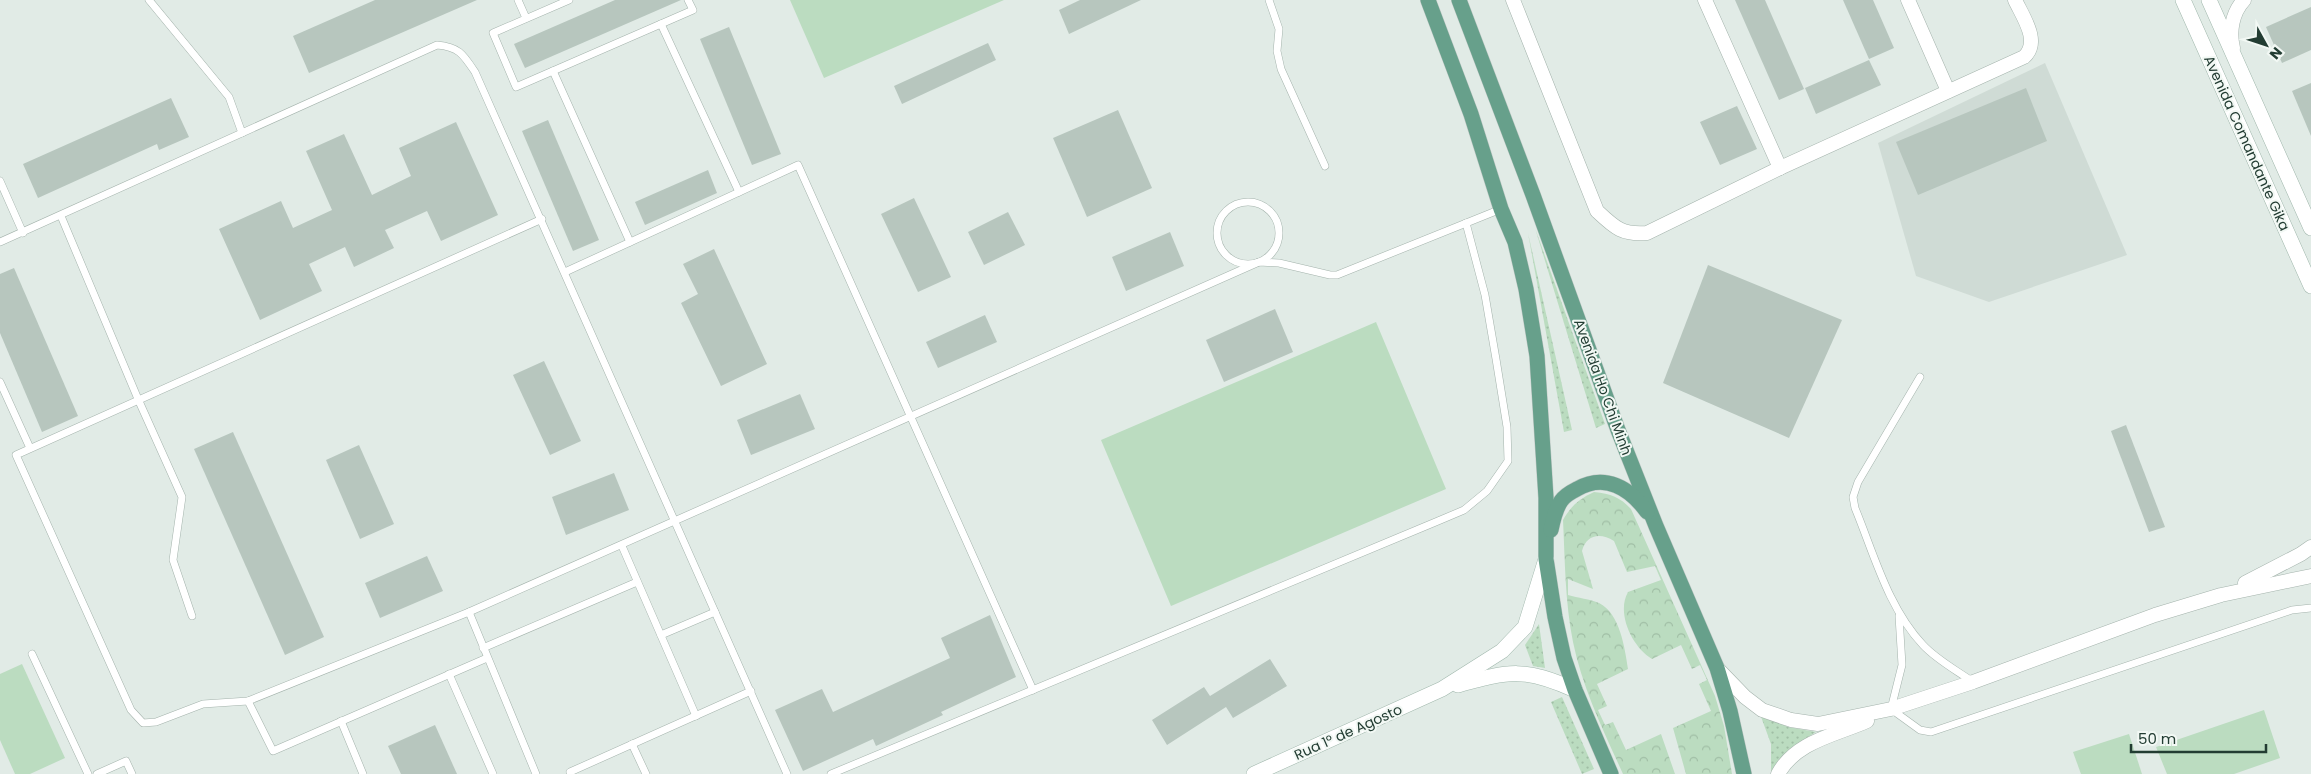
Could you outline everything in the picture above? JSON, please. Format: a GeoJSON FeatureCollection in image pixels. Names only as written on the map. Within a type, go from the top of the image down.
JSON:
{"type":"FeatureCollection","features":[{"type":"Feature","properties":{"kind":"main road"},"geometry":{"type":"LineString","coordinates":[[1428,0],[1471,114],[1501,209],[1518,254],[1537,356],[1546,498],[1546,559],[1564,658],[1574,690],[1611,774]]}},
{"type":"Feature","properties":{"kind":"main road","name":"Avenida Ho Chi Minh"},"geometry":{"type":"LineString","coordinates":[[1459,0],[1533,195],[1618,430],[1656,526],[1717,668],[1730,711],[1744,774]]}},
{"type":"Feature","properties":{"kind":"main road"},"geometry":{"type":"LineString","coordinates":[[1546,559],[1555,514],[1562,500],[1569,493],[1587,484],[1598,481],[1615,483],[1625,489],[1643,506],[1656,526]]}},
{"type":"Feature","properties":{"kind":"street"},"geometry":{"type":"LineString","coordinates":[[1513,0],[1597,211],[1613,226],[1628,234],[1647,233],[1780,168],[2017,60],[2029,52],[2032,44],[2031,36],[2015,0]]}},
{"type":"Feature","properties":{"kind":"street"},"geometry":{"type":"LineString","coordinates":[[1705,0],[1780,168]]}},
{"type":"Feature","properties":{"kind":"street"},"geometry":{"type":"LineString","coordinates":[[1908,0],[1948,91]]}},
{"type":"Feature","properties":{"kind":"street","name":"Avenida Comandante Gika"},"geometry":{"type":"LineString","coordinates":[[2183,0],[2311,286]]}},
{"type":"Feature","properties":{"kind":"street","name":"Avenida Comandante Gika"},"geometry":{"type":"LineString","coordinates":[[2209,0],[2311,228]]}},
{"type":"Feature","properties":{"kind":"street"},"geometry":{"type":"LineString","coordinates":[[2236,61],[2230,38],[2233,18],[2244,0]]}},
{"type":"Feature","properties":{"kind":"street"},"geometry":{"type":"LineString","coordinates":[[2222,595],[2311,547]]}},
{"type":"Feature","properties":{"kind":"street"},"geometry":{"type":"LineString","coordinates":[[1442,689],[1502,651],[1525,627],[1546,559]]}},
{"type":"Feature","properties":{"kind":"street"},"geometry":{"type":"LineString","coordinates":[[1717,668],[1745,697],[1762,710],[1790,720],[1818,724],[1891,709],[1973,682],[2155,615],[2222,595],[2311,576]]}},
{"type":"Feature","properties":{"kind":"street"},"geometry":{"type":"LineString","coordinates":[[1442,689],[1517,672],[1552,680],[1574,690]]}},
{"type":"Feature","properties":{"kind":"street","name":"Rua 1º de Agosto"},"geometry":{"type":"LineString","coordinates":[[1254,774],[1442,689]]}},
{"type":"Feature","properties":{"kind":"street"},"geometry":{"type":"LineString","coordinates":[[1778,774],[1787,761],[1807,745],[1847,730],[1891,709]]}},
{"type":"Feature","properties":{"kind":"lane"},"geometry":{"type":"LineString","coordinates":[[149,0],[229,97],[242,133]]}},
{"type":"Feature","properties":{"kind":"lane"},"geometry":{"type":"LineString","coordinates":[[518,0],[526,18]]}},
{"type":"Feature","properties":{"kind":"lane"},"geometry":{"type":"LineString","coordinates":[[569,0],[493,33],[516,88],[693,10],[688,0]]}},
{"type":"Feature","properties":{"kind":"lane"},"geometry":{"type":"LineString","coordinates":[[1269,0],[1279,30],[1278,51],[1281,69],[1325,166]]}},
{"type":"Feature","properties":{"kind":"lane"},"geometry":{"type":"LineString","coordinates":[[661,24],[739,192]]}},
{"type":"Feature","properties":{"kind":"lane"},"geometry":{"type":"LineString","coordinates":[[0,242],[437,45],[452,46],[464,56],[475,72],[542,219],[787,774]]}},
{"type":"Feature","properties":{"kind":"lane"},"geometry":{"type":"LineString","coordinates":[[553,71],[630,242]]}},
{"type":"Feature","properties":{"kind":"lane"},"geometry":{"type":"LineString","coordinates":[[565,272],[798,165],[912,416],[1033,690]]}},
{"type":"Feature","properties":{"kind":"lane"},"geometry":{"type":"LineString","coordinates":[[0,181],[23,232]]}},
{"type":"Feature","properties":{"kind":"lane"},"geometry":{"type":"LineString","coordinates":[[542,219],[16,455],[131,710],[143,723],[156,722],[203,704],[248,702],[469,612],[622,546],[674,521],[1259,262],[1268,257],[1275,249],[1279,239],[1279,228],[1269,210],[1260,204],[1250,202],[1239,204],[1229,208],[1218,224],[1219,244],[1231,259],[1249,264],[1259,262],[1279,263],[1330,276],[1337,275],[1501,209]]}},
{"type":"Feature","properties":{"kind":"lane"},"geometry":{"type":"LineString","coordinates":[[61,216],[138,400],[182,497],[173,560],[192,616]]}},
{"type":"Feature","properties":{"kind":"lane"},"geometry":{"type":"LineString","coordinates":[[831,774],[1447,518],[1464,510],[1488,491],[1508,461],[1507,427],[1484,295],[1466,223]]}},
{"type":"Feature","properties":{"kind":"lane"},"geometry":{"type":"LineString","coordinates":[[1920,378],[1858,482],[1853,497],[1855,508],[1899,616],[1929,651],[1973,682]]}},
{"type":"Feature","properties":{"kind":"lane"},"geometry":{"type":"LineString","coordinates":[[0,382],[30,448]]}},
{"type":"Feature","properties":{"kind":"lane"},"geometry":{"type":"LineString","coordinates":[[622,546],[696,716]]}},
{"type":"Feature","properties":{"kind":"lane"},"geometry":{"type":"LineString","coordinates":[[484,648],[637,582]]}},
{"type":"Feature","properties":{"kind":"lane"},"geometry":{"type":"LineString","coordinates":[[1899,616],[1902,665],[1891,709],[1920,730],[1931,732],[2292,610],[2311,608]]}},
{"type":"Feature","properties":{"kind":"lane"},"geometry":{"type":"LineString","coordinates":[[469,612],[536,774]]}},
{"type":"Feature","properties":{"kind":"lane"},"geometry":{"type":"LineString","coordinates":[[661,636],[715,612]]}},
{"type":"Feature","properties":{"kind":"lane"},"geometry":{"type":"LineString","coordinates":[[32,654],[88,774]]}},
{"type":"Feature","properties":{"kind":"lane"},"geometry":{"type":"LineString","coordinates":[[248,702],[273,751],[487,658]]}},
{"type":"Feature","properties":{"kind":"lane"},"geometry":{"type":"LineString","coordinates":[[449,674],[493,774]]}},
{"type":"Feature","properties":{"kind":"lane"},"geometry":{"type":"LineString","coordinates":[[571,774],[570,772],[751,691]]}},
{"type":"Feature","properties":{"kind":"lane"},"geometry":{"type":"LineString","coordinates":[[341,721],[363,774]]}},
{"type":"Feature","properties":{"kind":"lane"},"geometry":{"type":"LineString","coordinates":[[632,744],[646,774]]}},
{"type":"Feature","properties":{"kind":"lane"},"geometry":{"type":"LineString","coordinates":[[97,774],[126,761],[132,774]]}},
{"type":"Feature","properties":{"kind":"shaded area"},"geometry":{"type":"Polygon","coordinates":[[[2045,63],[2127,255],[1989,302],[1916,276],[1878,143],[2045,63]]]}},
{"type":"Feature","properties":{"kind":"green space"},"geometry":{"type":"Polygon","coordinates":[[[790,0],[1004,0],[824,78],[790,0]]]}},
{"type":"Feature","properties":{"kind":"green space"},"geometry":{"type":"Polygon","coordinates":[[[1535,228],[1605,424],[1596,428],[1535,228]]]}},
{"type":"Feature","properties":{"kind":"green space"},"geometry":{"type":"Polygon","coordinates":[[[1528,233],[1572,430],[1564,432],[1528,233]]]}},
{"type":"Feature","properties":{"kind":"green space"},"geometry":{"type":"Polygon","coordinates":[[[1376,322],[1446,489],[1171,606],[1101,440],[1376,322]]]}},
{"type":"Feature","properties":{"kind":"green space"},"geometry":{"type":"Polygon","coordinates":[[[1594,492],[1615,497],[1631,509],[1715,696],[1724,726],[1732,774],[1686,774],[1673,728],[1711,711],[1699,684],[1707,680],[1700,665],[1692,669],[1681,645],[1652,659],[1645,654],[1632,638],[1625,619],[1624,610],[1628,592],[1661,580],[1655,566],[1627,572],[1614,541],[1599,536],[1590,538],[1582,551],[1593,589],[1568,579],[1568,595],[1599,603],[1606,608],[1617,623],[1623,642],[1628,669],[1597,684],[1607,706],[1598,710],[1605,725],[1613,722],[1626,750],[1661,734],[1675,774],[1623,774],[1594,709],[1582,676],[1573,642],[1568,612],[1563,520],[1576,503],[1594,492]]]}},
{"type":"Feature","properties":{"kind":"green space"},"geometry":{"type":"Polygon","coordinates":[[[1539,624],[1545,668],[1533,666],[1525,645],[1539,624]]]}},
{"type":"Feature","properties":{"kind":"green space"},"geometry":{"type":"Polygon","coordinates":[[[22,664],[65,758],[30,774],[15,774],[0,740],[0,674],[22,664]]]}},
{"type":"Feature","properties":{"kind":"green space"},"geometry":{"type":"Polygon","coordinates":[[[1562,697],[1594,769],[1582,774],[1551,702],[1562,697]]]}},
{"type":"Feature","properties":{"kind":"green space"},"geometry":{"type":"Polygon","coordinates":[[[2264,710],[2280,758],[2234,774],[2167,774],[2156,747],[2264,710]]]}},
{"type":"Feature","properties":{"kind":"green space"},"geometry":{"type":"Polygon","coordinates":[[[1760,714],[1788,727],[1816,732],[1791,748],[1771,774],[1771,744],[1760,714]]]}},
{"type":"Feature","properties":{"kind":"green space"},"geometry":{"type":"Polygon","coordinates":[[[2129,734],[2142,774],[2081,774],[2073,752],[2129,734]]]}},
{"type":"Feature","properties":{"kind":"building"},"geometry":{"type":"Polygon","coordinates":[[[375,0],[477,0],[309,73],[293,36],[375,0]]]}},
{"type":"Feature","properties":{"kind":"building"},"geometry":{"type":"Polygon","coordinates":[[[615,0],[681,0],[525,68],[514,44],[615,0]]]}},
{"type":"Feature","properties":{"kind":"building"},"geometry":{"type":"Polygon","coordinates":[[[1080,0],[1141,0],[1069,34],[1059,10],[1080,0]]]}},
{"type":"Feature","properties":{"kind":"building"},"geometry":{"type":"Polygon","coordinates":[[[1735,0],[1765,0],[1804,89],[1779,100],[1735,0]]]}},
{"type":"Feature","properties":{"kind":"building"},"geometry":{"type":"Polygon","coordinates":[[[1843,0],[1873,0],[1894,48],[1869,59],[1843,0]]]}},
{"type":"Feature","properties":{"kind":"building"},"geometry":{"type":"Polygon","coordinates":[[[2311,7],[2311,50],[2282,63],[2266,27],[2311,7]]]}},
{"type":"Feature","properties":{"kind":"building"},"geometry":{"type":"Polygon","coordinates":[[[729,27],[781,154],[752,165],[700,39],[729,27]]]}},
{"type":"Feature","properties":{"kind":"building"},"geometry":{"type":"Polygon","coordinates":[[[988,43],[996,60],[902,104],[894,86],[988,43]]]}},
{"type":"Feature","properties":{"kind":"building"},"geometry":{"type":"Polygon","coordinates":[[[1869,60],[1881,85],[1816,114],[1805,88],[1869,60]]]}},
{"type":"Feature","properties":{"kind":"building"},"geometry":{"type":"Polygon","coordinates":[[[2311,83],[2311,136],[2292,91],[2311,83]]]}},
{"type":"Feature","properties":{"kind":"building"},"geometry":{"type":"Polygon","coordinates":[[[2026,88],[2047,141],[1918,195],[1896,142],[2026,88]]]}},
{"type":"Feature","properties":{"kind":"building"},"geometry":{"type":"Polygon","coordinates":[[[171,98],[189,137],[159,150],[157,144],[38,198],[23,164],[171,98]]]}},
{"type":"Feature","properties":{"kind":"building"},"geometry":{"type":"Polygon","coordinates":[[[1737,106],[1757,149],[1720,165],[1700,122],[1737,106]]]}},
{"type":"Feature","properties":{"kind":"building"},"geometry":{"type":"Polygon","coordinates":[[[1118,110],[1152,188],[1087,217],[1053,138],[1118,110]]]}},
{"type":"Feature","properties":{"kind":"building"},"geometry":{"type":"Polygon","coordinates":[[[548,120],[599,240],[573,251],[522,131],[548,120]]]}},
{"type":"Feature","properties":{"kind":"building"},"geometry":{"type":"Polygon","coordinates":[[[456,122],[498,215],[441,241],[427,211],[385,230],[394,248],[354,267],[345,247],[309,264],[322,291],[260,320],[219,229],[281,201],[293,228],[332,210],[306,151],[344,134],[372,195],[411,176],[399,148],[456,122]]]}},
{"type":"Feature","properties":{"kind":"building"},"geometry":{"type":"Polygon","coordinates":[[[708,170],[717,193],[645,225],[635,202],[708,170]]]}},
{"type":"Feature","properties":{"kind":"building"},"geometry":{"type":"Polygon","coordinates":[[[914,198],[951,277],[918,292],[881,214],[914,198]]]}},
{"type":"Feature","properties":{"kind":"building"},"geometry":{"type":"Polygon","coordinates":[[[1008,212],[1025,245],[984,265],[968,232],[1008,212]]]}},
{"type":"Feature","properties":{"kind":"building"},"geometry":{"type":"Polygon","coordinates":[[[1170,232],[1184,266],[1126,291],[1112,257],[1170,232]]]}},
{"type":"Feature","properties":{"kind":"building"},"geometry":{"type":"Polygon","coordinates":[[[714,249],[767,364],[721,386],[681,303],[698,294],[683,264],[714,249]]]}},
{"type":"Feature","properties":{"kind":"building"},"geometry":{"type":"Polygon","coordinates":[[[1708,265],[1842,320],[1789,438],[1663,383],[1708,265]]]}},
{"type":"Feature","properties":{"kind":"building"},"geometry":{"type":"Polygon","coordinates":[[[14,268],[78,416],[42,432],[0,333],[0,274],[14,268]]]}},
{"type":"Feature","properties":{"kind":"building"},"geometry":{"type":"Polygon","coordinates":[[[1275,309],[1293,352],[1224,382],[1206,340],[1275,309]]]}},
{"type":"Feature","properties":{"kind":"building"},"geometry":{"type":"Polygon","coordinates":[[[985,315],[997,342],[938,368],[926,342],[985,315]]]}},
{"type":"Feature","properties":{"kind":"building"},"geometry":{"type":"Polygon","coordinates":[[[544,361],[581,441],[550,455],[513,375],[544,361]]]}},
{"type":"Feature","properties":{"kind":"building"},"geometry":{"type":"Polygon","coordinates":[[[800,394],[815,429],[751,455],[737,420],[800,394]]]}},
{"type":"Feature","properties":{"kind":"building"},"geometry":{"type":"Polygon","coordinates":[[[2126,425],[2165,527],[2149,532],[2111,431],[2126,425]]]}},
{"type":"Feature","properties":{"kind":"building"},"geometry":{"type":"Polygon","coordinates":[[[233,432],[324,637],[285,655],[194,449],[233,432]]]}},
{"type":"Feature","properties":{"kind":"building"},"geometry":{"type":"Polygon","coordinates":[[[359,445],[394,524],[360,539],[326,460],[359,445]]]}},
{"type":"Feature","properties":{"kind":"building"},"geometry":{"type":"Polygon","coordinates":[[[614,473],[629,510],[566,535],[552,497],[614,473]]]}},
{"type":"Feature","properties":{"kind":"building"},"geometry":{"type":"Polygon","coordinates":[[[427,556],[443,591],[380,618],[365,583],[427,556]]]}},
{"type":"Feature","properties":{"kind":"building"},"geometry":{"type":"Polygon","coordinates":[[[990,615],[1016,677],[941,712],[943,715],[876,746],[873,739],[803,771],[775,710],[822,689],[833,712],[950,658],[941,638],[990,615]]]}},
{"type":"Feature","properties":{"kind":"building"},"geometry":{"type":"Polygon","coordinates":[[[1270,659],[1287,686],[1233,718],[1226,707],[1167,745],[1152,720],[1204,687],[1210,696],[1270,659]]]}},
{"type":"Feature","properties":{"kind":"building"},"geometry":{"type":"Polygon","coordinates":[[[435,725],[457,774],[401,774],[388,746],[435,725]]]}}]}
